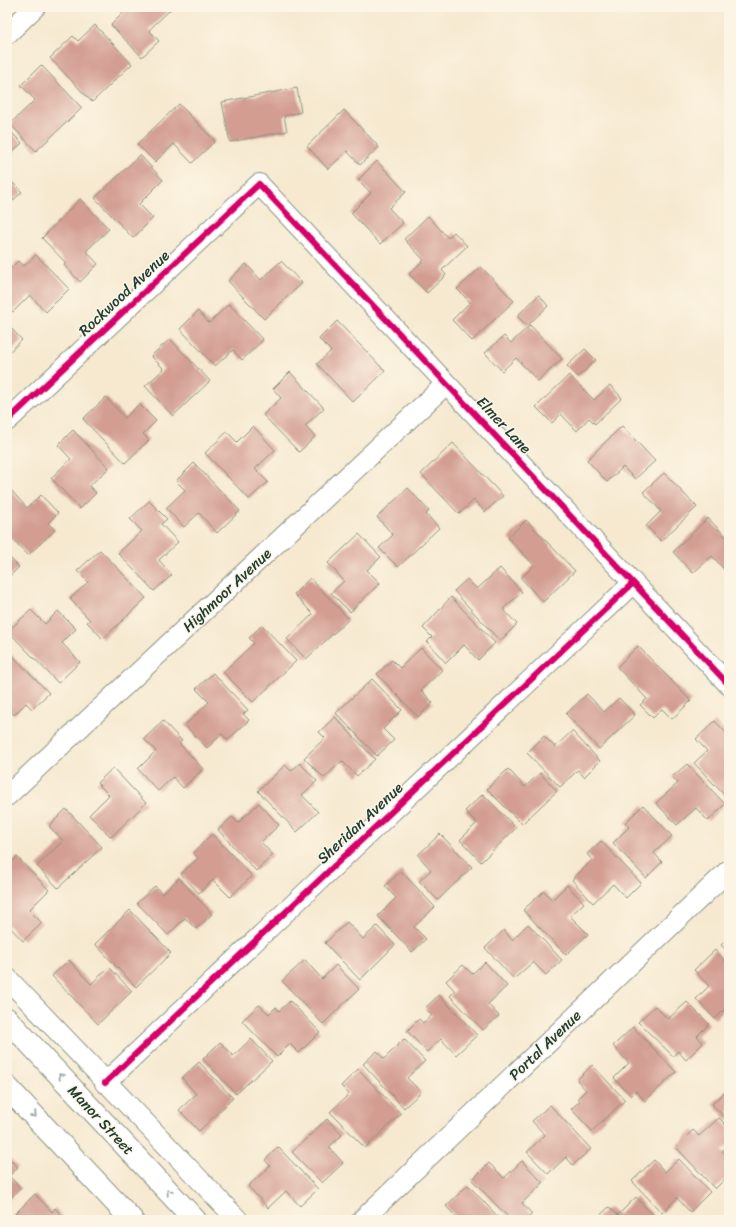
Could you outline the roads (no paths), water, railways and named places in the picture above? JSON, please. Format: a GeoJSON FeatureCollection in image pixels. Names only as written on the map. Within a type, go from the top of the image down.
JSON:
{"type":"FeatureCollection","features":[{"type":"Feature","properties":{"kind":"main road","name":"Manor Street"},"geometry":{"type":"LineString","coordinates":[[7,1019],[195,1220]]}},
{"type":"Feature","properties":{"kind":"main road"},"geometry":{"type":"LineString","coordinates":[[7,1087],[132,1220]]}},
{"type":"Feature","properties":{"kind":"street"},"geometry":{"type":"LineString","coordinates":[[7,34],[36,7]]}},
{"type":"Feature","properties":{"kind":"street","name":"Elmer Lane"},"geometry":{"type":"LineString","coordinates":[[259,184],[729,685]]}},
{"type":"Feature","properties":{"kind":"street","name":"Rockwood Avenue"},"geometry":{"type":"LineString","coordinates":[[7,421],[259,184]]}},
{"type":"Feature","properties":{"kind":"street","name":"Highmoor Avenue"},"geometry":{"type":"LineString","coordinates":[[7,796],[446,384]]}},
{"type":"Feature","properties":{"kind":"street","name":"Sheridan Avenue"},"geometry":{"type":"LineString","coordinates":[[105,1083],[634,583]]}},
{"type":"Feature","properties":{"kind":"street","name":"Portal Avenue"},"geometry":{"type":"LineString","coordinates":[[362,1220],[729,870]]}},
{"type":"Feature","properties":{"kind":"street"},"geometry":{"type":"LineString","coordinates":[[7,978],[105,1083],[238,1220]]}}]}
